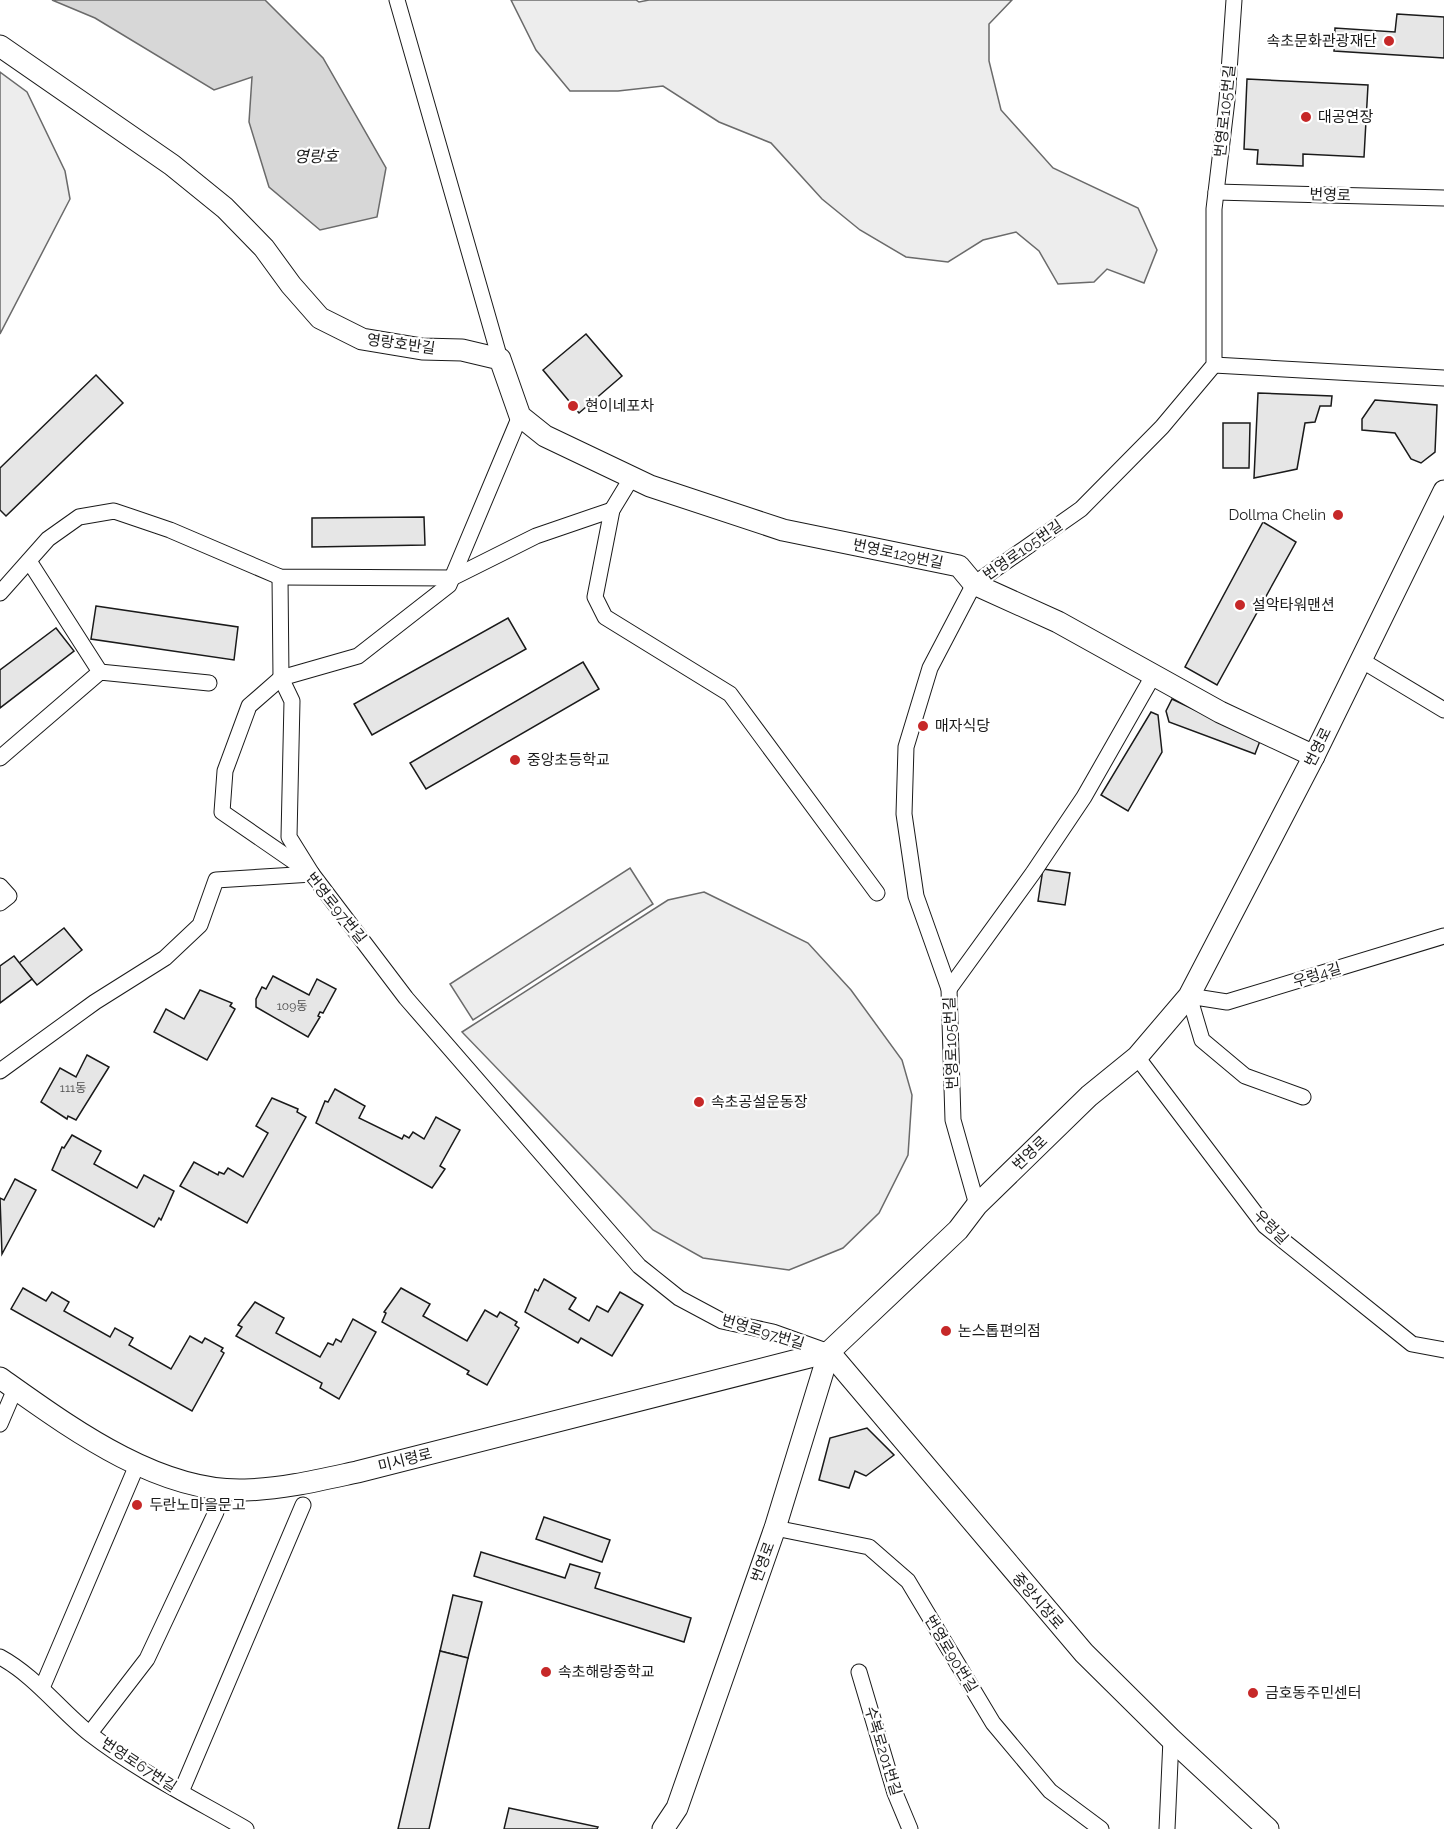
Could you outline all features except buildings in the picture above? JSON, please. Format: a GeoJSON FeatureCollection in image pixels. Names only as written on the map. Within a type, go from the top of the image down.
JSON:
{"type":"FeatureCollection","features":[{"type":"Feature","properties":{"kind":"street"},"geometry":{"type":"LineString","coordinates":[[397,0],[500,359],[520,416]]}},
{"type":"Feature","properties":{"kind":"street","name":"번영로105번길"},"geometry":{"type":"LineString","coordinates":[[977,1205],[953,1120],[949,989],[916,896],[904,814],[906,747],[930,668],[974,584],[1081,509],[1162,427],[1214,365],[1214,209],[1227,100],[1234,0]]}},
{"type":"Feature","properties":{"kind":"street","name":"영랑호반길"},"geometry":{"type":"LineString","coordinates":[[0,46],[172,165],[225,208],[264,248],[291,285],[320,318],[362,339],[422,349],[462,350],[500,359]]}},
{"type":"Feature","properties":{"kind":"street","name":"번영로"},"geometry":{"type":"LineString","coordinates":[[1216,192],[1444,198]]}},
{"type":"Feature","properties":{"kind":"street"},"geometry":{"type":"LineString","coordinates":[[1214,365],[1444,378]]}},
{"type":"Feature","properties":{"kind":"street","name":"번영로129번길"},"geometry":{"type":"LineString","coordinates":[[520,416],[545,436],[650,486],[783,530],[959,566],[974,584],[1067,626],[1220,712],[1314,756]]}},
{"type":"Feature","properties":{"kind":"street","name":"번영로97번길"},"geometry":{"type":"LineString","coordinates":[[520,416],[449,585],[358,656],[281,678],[249,706],[225,771],[222,812],[312,874],[406,998],[639,1266],[679,1298],[722,1321],[773,1332],[829,1352]]}},
{"type":"Feature","properties":{"kind":"street"},"geometry":{"type":"LineString","coordinates":[[632,477],[612,510],[595,597],[605,617],[730,694],[877,893]]}},
{"type":"Feature","properties":{"kind":"street","name":"번영로"},"geometry":{"type":"LineString","coordinates":[[663,1829],[677,1808],[775,1528],[829,1352],[958,1230],[977,1205],[1089,1096],[1137,1058],[1189,996],[1314,756],[1444,491]]}},
{"type":"Feature","properties":{"kind":"street"},"geometry":{"type":"LineString","coordinates":[[0,593],[48,539],[79,517],[114,511],[170,530],[280,577],[452,578],[536,536],[612,510]]}},
{"type":"Feature","properties":{"kind":"street"},"geometry":{"type":"LineString","coordinates":[[29,561],[100,672]]}},
{"type":"Feature","properties":{"kind":"street"},"geometry":{"type":"LineString","coordinates":[[0,1071],[95,1002],[173,952],[200,925],[216,880],[312,874],[289,837],[292,701],[281,678],[280,577]]}},
{"type":"Feature","properties":{"kind":"street"},"geometry":{"type":"LineString","coordinates":[[1361,660],[1444,710]]}},
{"type":"Feature","properties":{"kind":"street"},"geometry":{"type":"LineString","coordinates":[[0,758],[100,672],[209,683]]}},
{"type":"Feature","properties":{"kind":"street"},"geometry":{"type":"LineString","coordinates":[[949,989],[1034,873],[1084,797],[1153,676]]}},
{"type":"Feature","properties":{"kind":"street"},"geometry":{"type":"LineString","coordinates":[[0,886],[9,896],[0,903]]}},
{"type":"Feature","properties":{"kind":"street","name":"우렁4길"},"geometry":{"type":"LineString","coordinates":[[1189,996],[1227,1002],[1444,936]]}},
{"type":"Feature","properties":{"kind":"street"},"geometry":{"type":"LineString","coordinates":[[1189,996],[1202,1040],[1245,1076],[1303,1097]]}},
{"type":"Feature","properties":{"kind":"street","name":"우렁길"},"geometry":{"type":"LineString","coordinates":[[1137,1058],[1265,1226],[1412,1344],[1444,1350]]}},
{"type":"Feature","properties":{"kind":"street","name":"미시령로"},"geometry":{"type":"LineString","coordinates":[[7,1383],[78,1434],[137,1465],[196,1484],[242,1490],[286,1486],[357,1472],[829,1352]]}},
{"type":"Feature","properties":{"kind":"street","name":"중앙시장로"},"geometry":{"type":"LineString","coordinates":[[829,1352],[1084,1653],[1171,1739],[1268,1829]]}},
{"type":"Feature","properties":{"kind":"street"},"geometry":{"type":"LineString","coordinates":[[0,1424],[7,1383]]}},
{"type":"Feature","properties":{"kind":"street"},"geometry":{"type":"LineString","coordinates":[[42,1688],[137,1465]]}},
{"type":"Feature","properties":{"kind":"street"},"geometry":{"type":"LineString","coordinates":[[181,1792],[303,1505]]}},
{"type":"Feature","properties":{"kind":"street"},"geometry":{"type":"LineString","coordinates":[[90,1734],[147,1659],[216,1512]]}},
{"type":"Feature","properties":{"kind":"street","name":"번영로90번길"},"geometry":{"type":"LineString","coordinates":[[775,1528],[869,1547],[908,1581],[993,1723],[1050,1791],[1101,1829]]}},
{"type":"Feature","properties":{"kind":"street","name":"번영로67번길"},"geometry":{"type":"LineString","coordinates":[[0,1657],[15,1665],[42,1688],[90,1734],[181,1792],[246,1829]]}},
{"type":"Feature","properties":{"kind":"street","name":"수복로201번길"},"geometry":{"type":"LineString","coordinates":[[859,1672],[895,1793],[910,1829]]}},
{"type":"Feature","properties":{"kind":"street"},"geometry":{"type":"LineString","coordinates":[[1167,1829],[1171,1739]]}},
{"type":"Feature","properties":{"kind":"shaded area"},"geometry":{"type":"Polygon","coordinates":[[[511,0],[636,0],[639,2],[649,0],[1012,0],[989,24],[989,61],[1001,110],[1053,168],[1138,208],[1157,250],[1144,283],[1107,269],[1094,282],[1058,284],[1039,251],[1016,232],[983,240],[948,262],[906,257],[860,230],[822,199],[771,143],[719,122],[663,86],[618,91],[570,91],[536,50],[511,0]]]}},
{"type":"Feature","properties":{"kind":"shaded area"},"geometry":{"type":"Polygon","coordinates":[[[0,72],[27,92],[65,171],[70,199],[0,334],[0,72]]]}},
{"type":"Feature","properties":{"kind":"shaded area"},"geometry":{"type":"Polygon","coordinates":[[[630,868],[653,904],[473,1020],[450,984],[630,868]]]}},
{"type":"Feature","properties":{"kind":"shaded area"},"geometry":{"type":"Polygon","coordinates":[[[704,892],[808,943],[851,990],[902,1060],[912,1095],[908,1155],[879,1213],[843,1248],[789,1270],[703,1258],[653,1230],[462,1032],[668,900],[704,892]]]}},
{"type":"Feature","properties":{"kind":"water","name":"영랑호"},"geometry":{"type":"Polygon","coordinates":[[[52,0],[265,0],[323,58],[386,168],[377,217],[320,230],[269,187],[249,122],[252,77],[214,90],[95,18],[52,0]]]}},
{"type":"Feature","properties":{"kind":"place","name":"속초문화관광재단"},"geometry":{"type":"Point","coordinates":[1389,41]}},
{"type":"Feature","properties":{"kind":"place","name":"대공연장"},"geometry":{"type":"Point","coordinates":[1306,117]}},
{"type":"Feature","properties":{"kind":"place","name":"현이네포차"},"geometry":{"type":"Point","coordinates":[573,406]}},
{"type":"Feature","properties":{"kind":"place","name":"Dollma Chelin"},"geometry":{"type":"Point","coordinates":[1338,515]}},
{"type":"Feature","properties":{"kind":"place","name":"설악타워맨션"},"geometry":{"type":"Point","coordinates":[1240,605]}},
{"type":"Feature","properties":{"kind":"place","name":"매자식당"},"geometry":{"type":"Point","coordinates":[923,726]}},
{"type":"Feature","properties":{"kind":"place","name":"중앙초등학교"},"geometry":{"type":"Point","coordinates":[515,760]}},
{"type":"Feature","properties":{"kind":"place","name":"속초공설운동장"},"geometry":{"type":"Point","coordinates":[699,1102]}},
{"type":"Feature","properties":{"kind":"place","name":"논스톱편의점"},"geometry":{"type":"Point","coordinates":[946,1331]}},
{"type":"Feature","properties":{"kind":"place","name":"두란노마을문고"},"geometry":{"type":"Point","coordinates":[137,1505]}},
{"type":"Feature","properties":{"kind":"place","name":"속초해랑중학교"},"geometry":{"type":"Point","coordinates":[546,1672]}},
{"type":"Feature","properties":{"kind":"place","name":"금호동주민센터"},"geometry":{"type":"Point","coordinates":[1253,1693]}}]}
